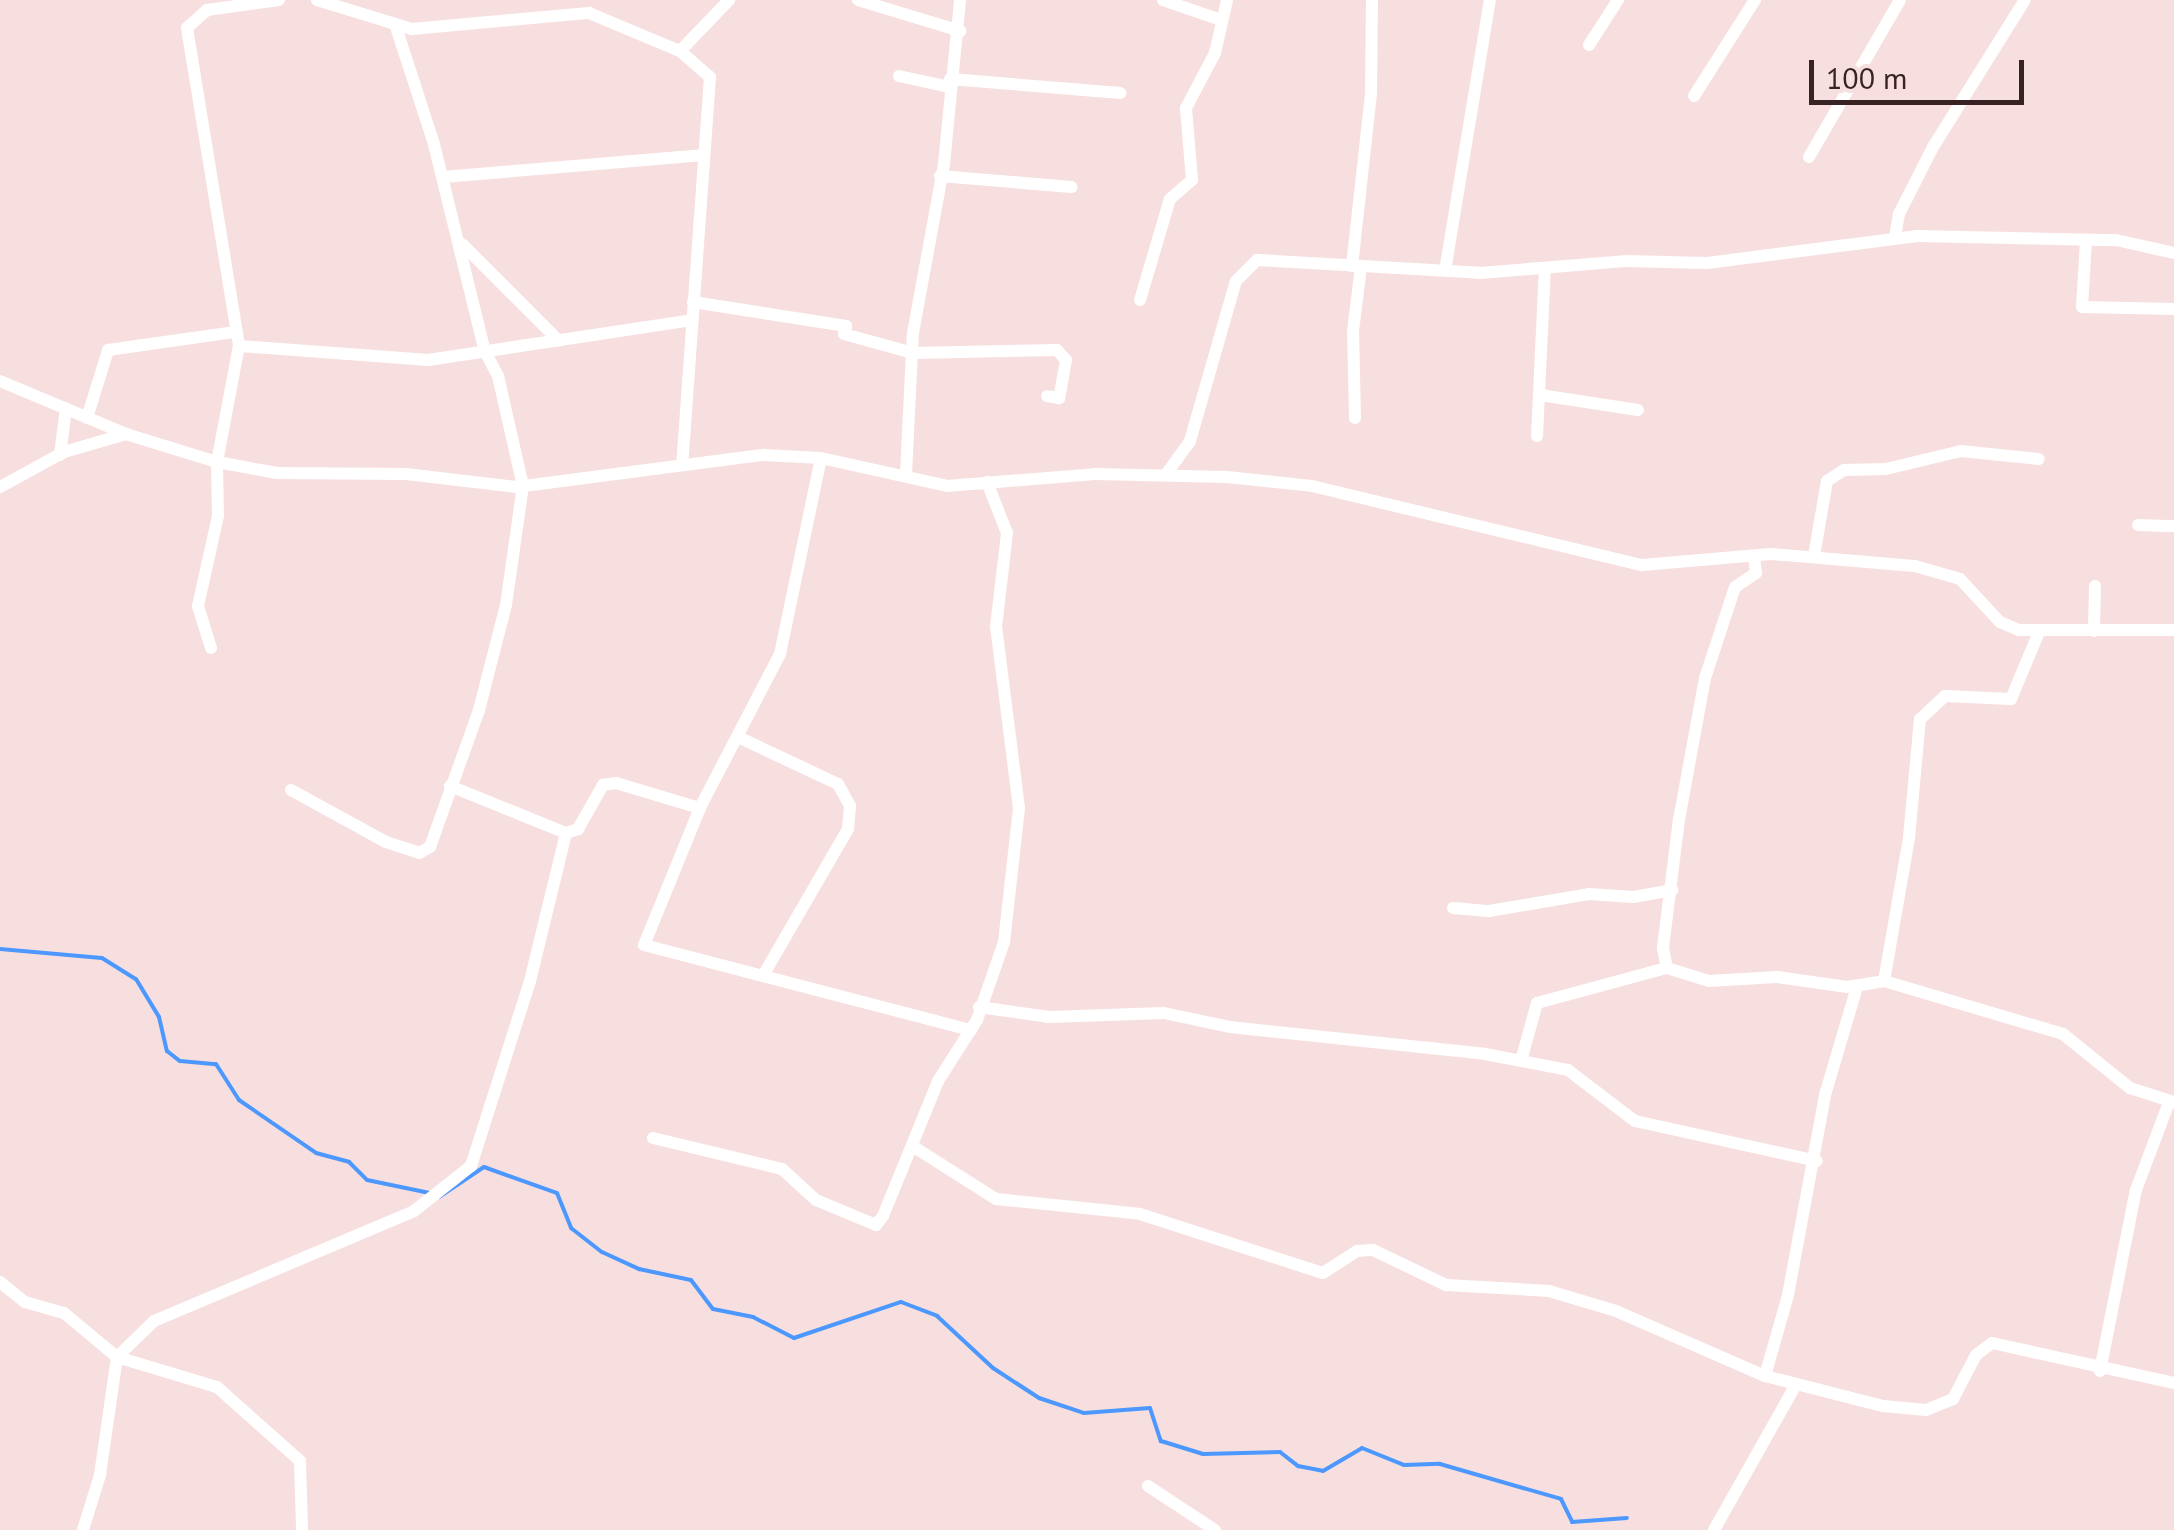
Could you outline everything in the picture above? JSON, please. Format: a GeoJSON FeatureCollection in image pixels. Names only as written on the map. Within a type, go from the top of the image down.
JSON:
{"type":"FeatureCollection","features":[{"type":"Feature","properties":{"kind":"street"},"geometry":{"type":"LineString","coordinates":[[211,648],[198,606],[218,516],[217,462],[237,339],[188,28],[208,10],[278,0]]}},
{"type":"Feature","properties":{"kind":"street"},"geometry":{"type":"LineString","coordinates":[[317,0],[395,24],[434,29],[589,13],[680,51],[710,77],[713,92],[704,155],[682,465]]}},
{"type":"Feature","properties":{"kind":"street"},"geometry":{"type":"LineString","coordinates":[[680,51],[729,0]]}},
{"type":"Feature","properties":{"kind":"street"},"geometry":{"type":"LineString","coordinates":[[858,0],[960,31]]}},
{"type":"Feature","properties":{"kind":"street"},"geometry":{"type":"LineString","coordinates":[[906,474],[914,352],[940,176],[949,83],[960,31],[960,0]]}},
{"type":"Feature","properties":{"kind":"street"},"geometry":{"type":"LineString","coordinates":[[1163,0],[1221,20]]}},
{"type":"Feature","properties":{"kind":"street"},"geometry":{"type":"LineString","coordinates":[[1140,300],[1170,199],[1192,180],[1186,108],[1215,53],[1227,0]]}},
{"type":"Feature","properties":{"kind":"street"},"geometry":{"type":"LineString","coordinates":[[1355,418],[1352,332],[1371,94],[1372,0]]}},
{"type":"Feature","properties":{"kind":"street"},"geometry":{"type":"LineString","coordinates":[[1446,271],[1490,0]]}},
{"type":"Feature","properties":{"kind":"street"},"geometry":{"type":"LineString","coordinates":[[1590,45],[1618,0]]}},
{"type":"Feature","properties":{"kind":"street"},"geometry":{"type":"LineString","coordinates":[[1694,96],[1755,0]]}},
{"type":"Feature","properties":{"kind":"street"},"geometry":{"type":"LineString","coordinates":[[1809,157],[1900,0]]}},
{"type":"Feature","properties":{"kind":"street"},"geometry":{"type":"LineString","coordinates":[[1895,238],[1898,214],[1934,147],[2025,0]]}},
{"type":"Feature","properties":{"kind":"street"},"geometry":{"type":"LineString","coordinates":[[291,790],[419,853],[430,846],[506,605],[523,486],[498,376],[485,352],[443,177],[395,24]]}},
{"type":"Feature","properties":{"kind":"street"},"geometry":{"type":"LineString","coordinates":[[899,76],[949,83],[1120,93]]}},
{"type":"Feature","properties":{"kind":"street"},"geometry":{"type":"LineString","coordinates":[[443,177],[704,155]]}},
{"type":"Feature","properties":{"kind":"street"},"geometry":{"type":"LineString","coordinates":[[940,176],[1072,187]]}},
{"type":"Feature","properties":{"kind":"street"},"geometry":{"type":"LineString","coordinates":[[1167,472],[1184,456],[1236,282],[1248,264],[1268,258],[1446,271],[1545,268],[1707,262],[1895,238],[2086,240],[2174,253]]}},
{"type":"Feature","properties":{"kind":"street"},"geometry":{"type":"LineString","coordinates":[[2086,240],[2082,306],[2174,309]]}},
{"type":"Feature","properties":{"kind":"street"},"geometry":{"type":"LineString","coordinates":[[460,242],[559,341]]}},
{"type":"Feature","properties":{"kind":"street"},"geometry":{"type":"LineString","coordinates":[[1537,436],[1545,268]]}},
{"type":"Feature","properties":{"kind":"street"},"geometry":{"type":"LineString","coordinates":[[693,302],[846,326],[844,334],[914,352],[1057,350],[1066,360],[1059,398],[1047,396]]}},
{"type":"Feature","properties":{"kind":"street"},"geometry":{"type":"LineString","coordinates":[[87,418],[108,350],[237,339],[428,360],[692,320]]}},
{"type":"Feature","properties":{"kind":"street"},"geometry":{"type":"LineString","coordinates":[[0,381],[126,434],[217,462],[277,473],[406,474],[523,486],[742,455],[821,458],[947,486],[1167,472],[1191,478],[1312,486],[1642,566],[1754,557],[1885,561],[1960,578],[2000,622],[2039,632],[2174,630]]}},
{"type":"Feature","properties":{"kind":"street"},"geometry":{"type":"LineString","coordinates":[[1540,395],[1638,410]]}},
{"type":"Feature","properties":{"kind":"street"},"geometry":{"type":"LineString","coordinates":[[60,455],[66,408]]}},
{"type":"Feature","properties":{"kind":"street"},"geometry":{"type":"LineString","coordinates":[[0,486],[60,455],[126,434]]}},
{"type":"Feature","properties":{"kind":"street"},"geometry":{"type":"LineString","coordinates":[[1814,556],[1827,481],[1844,470],[1886,469],[1961,452],[2039,459]]}},
{"type":"Feature","properties":{"kind":"street"},"geometry":{"type":"LineString","coordinates":[[1184,456],[1191,478]]}},
{"type":"Feature","properties":{"kind":"street"},"geometry":{"type":"LineString","coordinates":[[821,458],[780,654],[700,808],[644,945],[971,1030]]}},
{"type":"Feature","properties":{"kind":"street"},"geometry":{"type":"LineString","coordinates":[[653,1138],[782,1169],[816,1200],[876,1225],[914,1147],[938,1082],[971,1030],[1004,942],[1019,808],[996,627],[1006,533],[987,482]]}},
{"type":"Feature","properties":{"kind":"street"},"geometry":{"type":"LineString","coordinates":[[2138,524],[2174,526]]}},
{"type":"Feature","properties":{"kind":"street"},"geometry":{"type":"LineString","coordinates":[[1667,968],[1662,948],[1705,678],[1735,587],[1756,573],[1754,557]]}},
{"type":"Feature","properties":{"kind":"street"},"geometry":{"type":"LineString","coordinates":[[2094,632],[2096,586]]}},
{"type":"Feature","properties":{"kind":"street"},"geometry":{"type":"LineString","coordinates":[[1884,981],[1906,857],[1920,719],[1945,696],[2012,700],[2039,632]]}},
{"type":"Feature","properties":{"kind":"street"},"geometry":{"type":"LineString","coordinates":[[738,737],[838,784],[850,806],[848,829],[764,974]]}},
{"type":"Feature","properties":{"kind":"street"},"geometry":{"type":"LineString","coordinates":[[450,786],[566,834],[578,830],[608,782],[700,808]]}},
{"type":"Feature","properties":{"kind":"street"},"geometry":{"type":"LineString","coordinates":[[83,1530],[100,1475],[117,1357],[154,1321],[426,1201],[471,1166],[483,1135],[566,834]]}},
{"type":"Feature","properties":{"kind":"street"},"geometry":{"type":"LineString","coordinates":[[1453,908],[1489,911],[1589,894],[1634,897],[1672,890]]}},
{"type":"Feature","properties":{"kind":"street"},"geometry":{"type":"LineString","coordinates":[[1521,1061],[1537,1003],[1667,968],[1710,981],[1777,977],[1857,986],[1884,981],[2063,1034],[2130,1088],[2172,1102],[2136,1190],[2110,1296],[2100,1371]]}},
{"type":"Feature","properties":{"kind":"street"},"geometry":{"type":"LineString","coordinates":[[1765,1376],[1817,1161],[1823,1106],[1857,986]]}},
{"type":"Feature","properties":{"kind":"street"},"geometry":{"type":"LineString","coordinates":[[979,1007],[1050,1017],[1164,1013],[1521,1061],[1568,1070],[1634,1121],[1817,1161]]}},
{"type":"Feature","properties":{"kind":"street"},"geometry":{"type":"LineString","coordinates":[[914,1147],[996,1198],[1140,1214],[1322,1273],[1357,1251],[1373,1250],[1446,1284],[1548,1292],[1616,1310],[1794,1386],[1926,1410],[1953,1400],[1976,1355],[1992,1342],[2100,1371],[2174,1383]]}},
{"type":"Feature","properties":{"kind":"street"},"geometry":{"type":"LineString","coordinates":[[0,1282],[25,1302],[64,1313],[117,1357],[206,1380],[294,1451],[304,1476],[302,1530]]}},
{"type":"Feature","properties":{"kind":"street"},"geometry":{"type":"LineString","coordinates":[[1714,1530],[1794,1386]]}},
{"type":"Feature","properties":{"kind":"street"},"geometry":{"type":"LineString","coordinates":[[1148,1486],[1214,1530]]}},
{"type":"Feature","properties":{"kind":"waterway"},"geometry":{"type":"LineString","coordinates":[[0,949],[102,958],[136,979],[159,1017],[167,1051],[180,1061],[216,1064],[239,1100],[316,1153],[349,1162],[367,1180],[430,1193]]}},
{"type":"Feature","properties":{"kind":"waterway"},"geometry":{"type":"LineString","coordinates":[[439,1197],[484,1167],[557,1193],[571,1228],[602,1252],[639,1269],[691,1280],[713,1309],[753,1317],[794,1338],[901,1302],[937,1316],[993,1368],[1039,1398],[1084,1413],[1150,1408],[1161,1441],[1203,1454],[1280,1452],[1298,1466],[1323,1471],[1362,1448],[1404,1465],[1440,1464],[1561,1499],[1572,1522],[1627,1518]]}}]}
